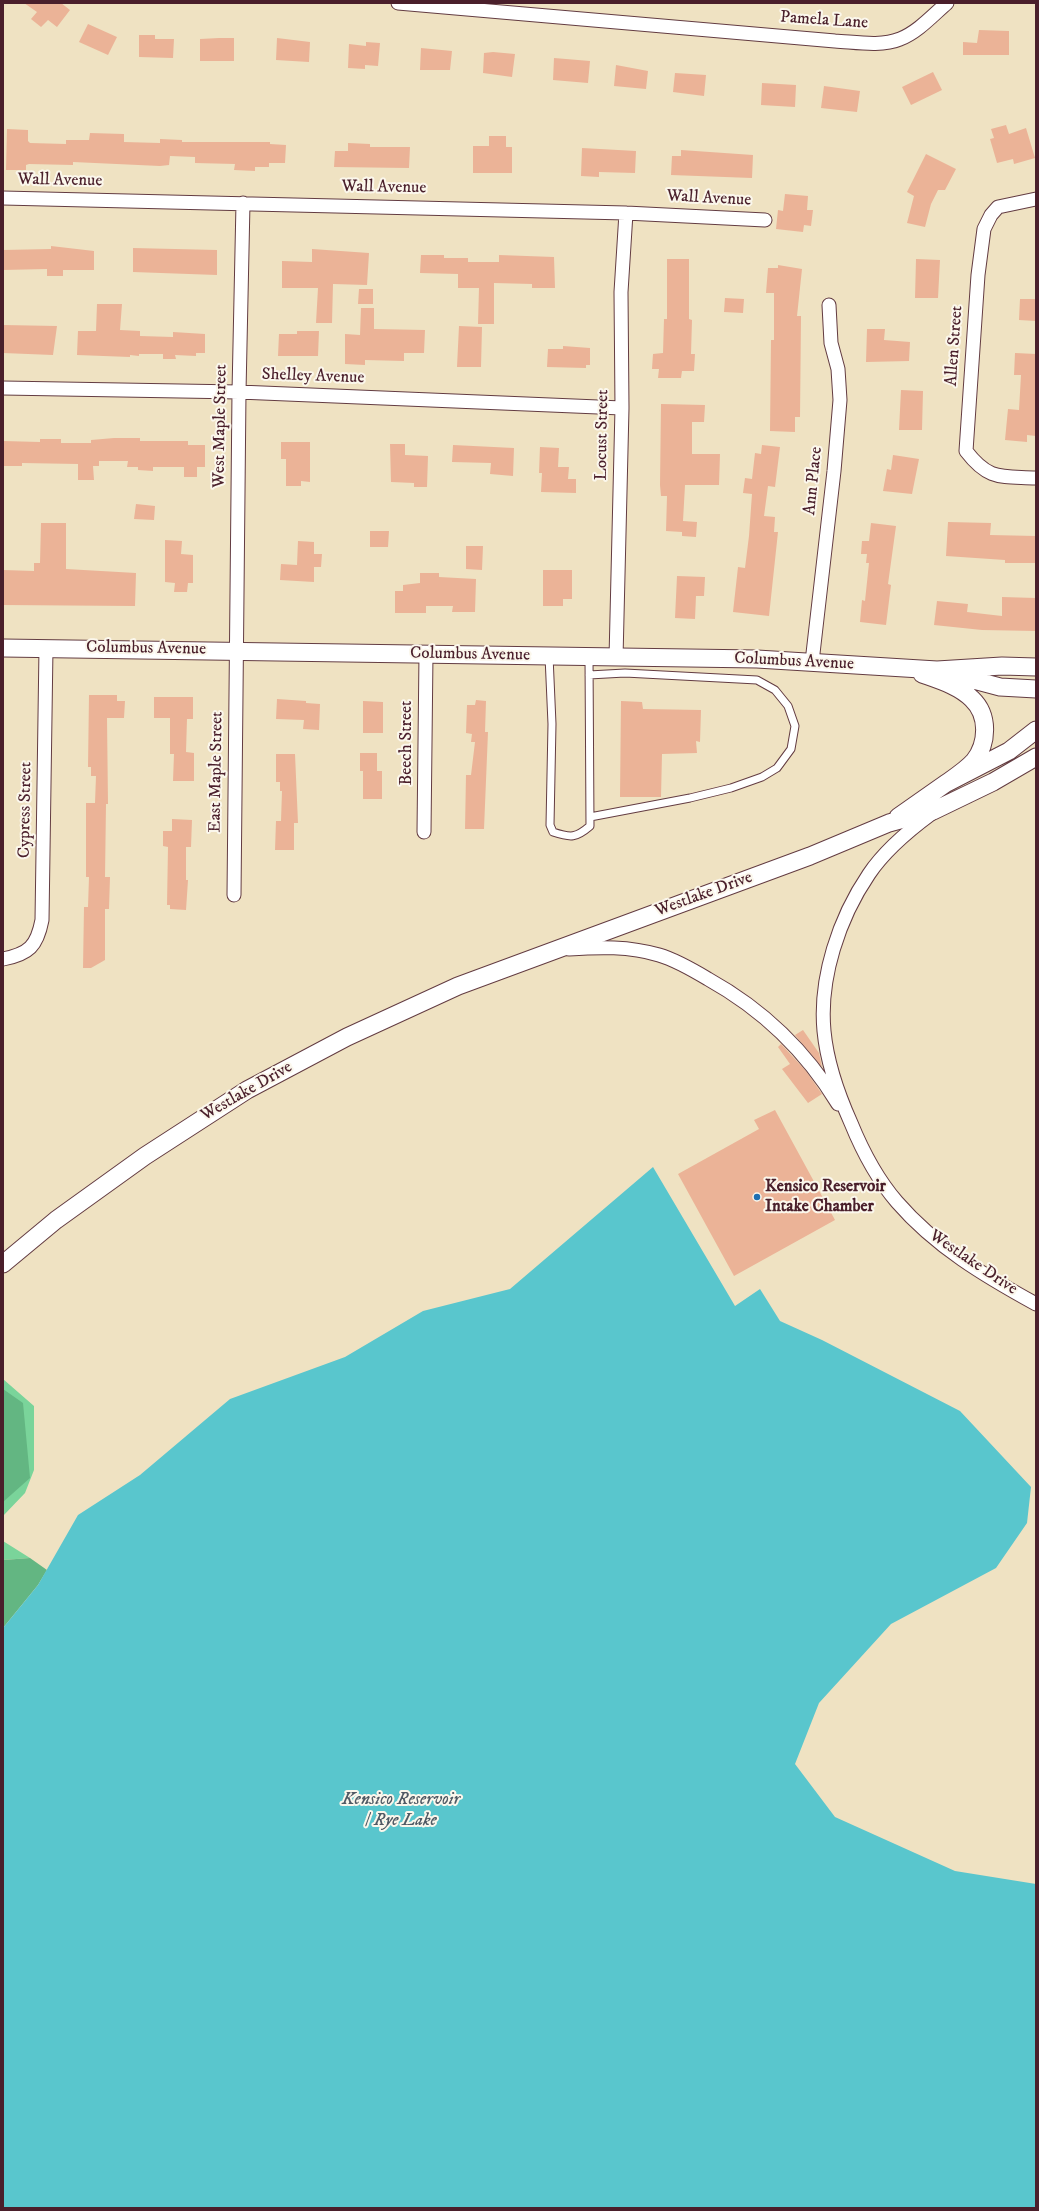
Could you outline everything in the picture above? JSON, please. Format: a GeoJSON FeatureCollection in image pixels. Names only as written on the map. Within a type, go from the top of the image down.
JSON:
{"type":"FeatureCollection","features":[{"type":"Feature","properties":{"kind":"street","name":"Pamela Lane"},"geometry":{"type":"LineString","coordinates":[[398,3],[835,41],[886,43],[901,39],[917,29],[947,3]]}},
{"type":"Feature","properties":{"kind":"street","name":"Wall Avenue"},"geometry":{"type":"LineString","coordinates":[[3,198],[626,213],[765,220]]}},
{"type":"Feature","properties":{"kind":"street","name":"Allen Street"},"geometry":{"type":"LineString","coordinates":[[1036,199],[998,206],[991,215],[984,229],[978,275],[966,451],[978,467],[992,475],[1036,478]]}},
{"type":"Feature","properties":{"kind":"street","name":"West Maple Street"},"geometry":{"type":"LineString","coordinates":[[237,650],[239,392],[243,203]]}},
{"type":"Feature","properties":{"kind":"street","name":"Locust Street"},"geometry":{"type":"LineString","coordinates":[[616,658],[622,408],[621,292],[626,213]]}},
{"type":"Feature","properties":{"kind":"street","name":"Ann Place"},"geometry":{"type":"LineString","coordinates":[[812,662],[834,470],[840,400],[838,369],[831,343],[830,305]]}},
{"type":"Feature","properties":{"kind":"street","name":"Shelley Avenue"},"geometry":{"type":"LineString","coordinates":[[3,388],[239,392],[622,408]]}},
{"type":"Feature","properties":{"kind":"street","name":"Columbus Avenue"},"geometry":{"type":"LineString","coordinates":[[3,648],[237,650],[812,662],[937,670],[1002,666],[1036,667]]}},
{"type":"Feature","properties":{"kind":"street","name":"Cypress Street"},"geometry":{"type":"LineString","coordinates":[[7,958],[27,951],[35,944],[40,933],[42,920],[46,648]]}},
{"type":"Feature","properties":{"kind":"street","name":"East Maple Street"},"geometry":{"type":"LineString","coordinates":[[234,895],[237,650]]}},
{"type":"Feature","properties":{"kind":"street","name":"Beech Street"},"geometry":{"type":"LineString","coordinates":[[424,832],[426,654]]}},
{"type":"Feature","properties":{"kind":"street"},"geometry":{"type":"LineString","coordinates":[[905,668],[961,690],[972,699],[980,711],[984,722],[985,736],[981,749],[974,761],[945,784]]}},
{"type":"Feature","properties":{"kind":"street","name":"Columbus Avenue"},"geometry":{"type":"LineString","coordinates":[[937,670],[1000,687],[1036,689]]}},
{"type":"Feature","properties":{"kind":"street"},"geometry":{"type":"LineString","coordinates":[[889,823],[945,784],[1009,751],[1036,730]]}},
{"type":"Feature","properties":{"kind":"street"},"geometry":{"type":"LineString","coordinates":[[993,782],[1036,757]]}},
{"type":"Feature","properties":{"kind":"street"},"geometry":{"type":"LineString","coordinates":[[889,823],[932,811],[954,802],[1036,762]]}},
{"type":"Feature","properties":{"kind":"street","name":"Westlake Drive"},"geometry":{"type":"LineString","coordinates":[[858,1140],[843,1106],[831,1069],[824,1031],[824,994],[831,962],[840,931],[852,903],[869,874],[889,849],[914,827],[954,802]]}},
{"type":"Feature","properties":{"kind":"street","name":"Westlake Drive"},"geometry":{"type":"LineString","coordinates":[[3,1264],[100,1187],[151,1152],[247,1090],[347,1037],[402,1010],[458,986],[810,856],[889,823]]}},
{"type":"Feature","properties":{"kind":"street","name":"Westlake Drive"},"geometry":{"type":"LineString","coordinates":[[517,964],[568,950],[599,947],[630,949],[659,955],[690,968],[749,1005],[775,1025],[797,1048],[822,1080],[896,1201],[920,1227],[974,1268],[1036,1304]]}},
{"type":"Feature","properties":{"kind":"lane"},"geometry":{"type":"LineString","coordinates":[[549,656],[552,724],[550,825],[553,832],[567,837],[580,835],[590,826],[589,657]]}},
{"type":"Feature","properties":{"kind":"lane"},"geometry":{"type":"LineString","coordinates":[[589,675],[625,674],[757,680],[775,690],[788,706],[795,726],[791,749],[777,768],[762,777],[731,788],[690,798],[590,817]]}},
{"type":"Feature","properties":{"kind":"green space"},"geometry":{"type":"Polygon","coordinates":[[[3,1379],[34,1406],[34,1470],[25,1493],[3,1516],[3,1379]]]}},
{"type":"Feature","properties":{"kind":"green space"},"geometry":{"type":"Polygon","coordinates":[[[3,1389],[23,1403],[30,1478],[3,1502],[3,1389]]]}},
{"type":"Feature","properties":{"kind":"green space"},"geometry":{"type":"Polygon","coordinates":[[[3,1541],[30,1558],[3,1560],[3,1541]]]}},
{"type":"Feature","properties":{"kind":"green space"},"geometry":{"type":"Polygon","coordinates":[[[30,1558],[47,1570],[38,1585],[3,1628],[3,1560],[30,1558]]]}},
{"type":"Feature","properties":{"kind":"water","name":"Kensico Reservoir / Rye Lake"},"geometry":{"type":"Polygon","coordinates":[[[653,1167],[735,1306],[760,1289],[780,1321],[822,1340],[960,1411],[1031,1487],[1027,1523],[996,1568],[891,1624],[819,1703],[795,1764],[835,1817],[955,1871],[1036,1884],[1036,2208],[3,2208],[3,1628],[38,1585],[78,1515],[140,1475],[230,1399],[345,1357],[423,1311],[510,1289],[653,1167]]]}},
{"type":"Feature","properties":{"kind":"building"},"geometry":{"type":"Polygon","coordinates":[[[24,3],[61,3],[70,10],[57,27],[48,20],[41,27],[31,19],[37,12],[24,3]]]}},
{"type":"Feature","properties":{"kind":"building"},"geometry":{"type":"Polygon","coordinates":[[[88,24],[117,37],[108,55],[79,42],[88,24]]]}},
{"type":"Feature","properties":{"kind":"building"},"geometry":{"type":"Polygon","coordinates":[[[979,30],[1009,31],[1009,55],[963,55],[963,42],[977,43],[979,30]]]}},
{"type":"Feature","properties":{"kind":"building"},"geometry":{"type":"Polygon","coordinates":[[[139,35],[155,35],[155,39],[174,39],[173,58],[139,57],[139,35]]]}},
{"type":"Feature","properties":{"kind":"building"},"geometry":{"type":"Polygon","coordinates":[[[234,38],[234,61],[200,61],[200,39],[234,38]]]}},
{"type":"Feature","properties":{"kind":"building"},"geometry":{"type":"Polygon","coordinates":[[[277,38],[310,42],[309,62],[276,60],[277,38]]]}},
{"type":"Feature","properties":{"kind":"building"},"geometry":{"type":"Polygon","coordinates":[[[366,42],[380,43],[378,66],[365,65],[365,69],[348,68],[349,44],[366,46],[366,42]]]}},
{"type":"Feature","properties":{"kind":"building"},"geometry":{"type":"Polygon","coordinates":[[[421,48],[452,51],[450,70],[420,70],[421,48]]]}},
{"type":"Feature","properties":{"kind":"building"},"geometry":{"type":"Polygon","coordinates":[[[493,52],[515,54],[512,77],[483,73],[484,53],[493,52]]]}},
{"type":"Feature","properties":{"kind":"building"},"geometry":{"type":"Polygon","coordinates":[[[554,58],[590,61],[588,83],[553,80],[554,58]]]}},
{"type":"Feature","properties":{"kind":"building"},"geometry":{"type":"Polygon","coordinates":[[[616,65],[648,71],[646,89],[614,86],[616,65]]]}},
{"type":"Feature","properties":{"kind":"building"},"geometry":{"type":"Polygon","coordinates":[[[933,72],[942,90],[911,105],[902,87],[933,72]]]}},
{"type":"Feature","properties":{"kind":"building"},"geometry":{"type":"Polygon","coordinates":[[[675,73],[706,75],[704,96],[673,92],[675,73]]]}},
{"type":"Feature","properties":{"kind":"building"},"geometry":{"type":"Polygon","coordinates":[[[762,83],[796,85],[795,107],[761,105],[762,83]]]}},
{"type":"Feature","properties":{"kind":"building"},"geometry":{"type":"Polygon","coordinates":[[[824,86],[860,91],[857,112],[821,108],[824,86]]]}},
{"type":"Feature","properties":{"kind":"building"},"geometry":{"type":"Polygon","coordinates":[[[1006,125],[1009,134],[1026,128],[1035,158],[1014,164],[1013,159],[997,163],[990,139],[994,138],[991,129],[1006,125]]]}},
{"type":"Feature","properties":{"kind":"building"},"geometry":{"type":"Polygon","coordinates":[[[7,129],[28,130],[28,141],[30,143],[66,144],[66,140],[89,140],[90,133],[124,134],[124,142],[160,143],[160,139],[182,140],[182,142],[270,142],[270,144],[286,145],[285,163],[269,163],[269,167],[255,167],[255,171],[234,170],[235,164],[195,163],[195,157],[170,156],[169,165],[160,166],[73,162],[73,165],[29,164],[26,165],[26,170],[6,170],[7,129]]]}},
{"type":"Feature","properties":{"kind":"building"},"geometry":{"type":"Polygon","coordinates":[[[489,136],[506,136],[506,147],[512,147],[512,173],[473,173],[473,146],[489,146],[489,136]]]}},
{"type":"Feature","properties":{"kind":"building"},"geometry":{"type":"Polygon","coordinates":[[[348,143],[370,144],[370,147],[410,147],[409,168],[334,167],[335,151],[348,151],[348,143]]]}},
{"type":"Feature","properties":{"kind":"building"},"geometry":{"type":"Polygon","coordinates":[[[582,148],[636,151],[635,173],[599,172],[599,177],[581,176],[582,148]]]}},
{"type":"Feature","properties":{"kind":"building"},"geometry":{"type":"Polygon","coordinates":[[[681,150],[753,155],[752,178],[671,175],[672,156],[681,156],[681,150]]]}},
{"type":"Feature","properties":{"kind":"building"},"geometry":{"type":"Polygon","coordinates":[[[926,154],[956,169],[945,190],[938,190],[931,204],[925,227],[907,223],[914,196],[907,192],[926,154]]]}},
{"type":"Feature","properties":{"kind":"building"},"geometry":{"type":"Polygon","coordinates":[[[785,194],[808,196],[807,210],[813,210],[811,226],[804,225],[803,232],[776,229],[778,210],[783,211],[785,194]]]}},
{"type":"Feature","properties":{"kind":"building"},"geometry":{"type":"Polygon","coordinates":[[[51,246],[94,251],[94,270],[63,270],[63,276],[47,276],[47,269],[3,270],[3,250],[51,249],[51,246]]]}},
{"type":"Feature","properties":{"kind":"building"},"geometry":{"type":"Polygon","coordinates":[[[133,248],[217,250],[217,275],[133,272],[133,248]]]}},
{"type":"Feature","properties":{"kind":"building"},"geometry":{"type":"Polygon","coordinates":[[[312,249],[369,253],[367,285],[333,284],[332,323],[316,323],[318,288],[282,288],[282,261],[312,262],[312,249]]]}},
{"type":"Feature","properties":{"kind":"building"},"geometry":{"type":"Polygon","coordinates":[[[421,255],[444,255],[444,258],[468,258],[468,262],[499,262],[499,255],[554,257],[555,288],[532,288],[532,284],[494,283],[494,324],[478,324],[479,288],[458,288],[458,274],[420,273],[421,255]]]}},
{"type":"Feature","properties":{"kind":"building"},"geometry":{"type":"Polygon","coordinates":[[[667,259],[689,259],[689,319],[692,320],[691,354],[695,354],[694,371],[682,371],[681,378],[658,378],[659,369],[652,369],[653,354],[663,353],[664,319],[667,319],[667,259]]]}},
{"type":"Feature","properties":{"kind":"building"},"geometry":{"type":"Polygon","coordinates":[[[916,259],[940,260],[938,298],[915,298],[916,259]]]}},
{"type":"Feature","properties":{"kind":"building"},"geometry":{"type":"Polygon","coordinates":[[[778,265],[802,269],[797,316],[801,316],[800,417],[795,417],[795,432],[770,431],[771,340],[774,340],[774,293],[766,293],[768,268],[778,268],[778,265]]]}},
{"type":"Feature","properties":{"kind":"building"},"geometry":{"type":"Polygon","coordinates":[[[359,289],[373,289],[373,304],[358,304],[359,289]]]}},
{"type":"Feature","properties":{"kind":"building"},"geometry":{"type":"Polygon","coordinates":[[[725,298],[744,299],[743,313],[724,312],[725,298]]]}},
{"type":"Feature","properties":{"kind":"building"},"geometry":{"type":"Polygon","coordinates":[[[1020,299],[1036,299],[1036,321],[1019,320],[1020,299]]]}},
{"type":"Feature","properties":{"kind":"building"},"geometry":{"type":"Polygon","coordinates":[[[97,304],[122,304],[120,330],[140,331],[140,336],[173,337],[173,332],[205,334],[205,353],[196,353],[196,356],[175,355],[176,359],[163,359],[163,354],[139,354],[139,356],[130,355],[130,357],[77,355],[78,331],[96,331],[97,304]]]}},
{"type":"Feature","properties":{"kind":"building"},"geometry":{"type":"Polygon","coordinates":[[[361,308],[374,308],[374,329],[425,330],[424,353],[404,353],[404,361],[365,360],[365,365],[345,364],[345,334],[360,335],[361,308]]]}},
{"type":"Feature","properties":{"kind":"building"},"geometry":{"type":"Polygon","coordinates":[[[3,325],[57,326],[53,355],[3,353],[3,325]]]}},
{"type":"Feature","properties":{"kind":"building"},"geometry":{"type":"Polygon","coordinates":[[[459,326],[482,327],[481,367],[457,367],[459,326]]]}},
{"type":"Feature","properties":{"kind":"building"},"geometry":{"type":"Polygon","coordinates":[[[867,329],[885,329],[884,340],[910,342],[909,361],[866,362],[867,329]]]}},
{"type":"Feature","properties":{"kind":"building"},"geometry":{"type":"Polygon","coordinates":[[[297,331],[319,331],[318,356],[278,356],[279,334],[297,334],[297,331]]]}},
{"type":"Feature","properties":{"kind":"building"},"geometry":{"type":"Polygon","coordinates":[[[563,346],[590,348],[590,365],[586,365],[586,368],[547,367],[548,349],[563,349],[563,346]]]}},
{"type":"Feature","properties":{"kind":"building"},"geometry":{"type":"Polygon","coordinates":[[[1015,353],[1036,354],[1036,436],[1027,435],[1027,442],[1005,440],[1008,409],[1019,410],[1021,375],[1014,375],[1015,353]]]}},
{"type":"Feature","properties":{"kind":"building"},"geometry":{"type":"Polygon","coordinates":[[[901,390],[923,391],[922,430],[899,430],[901,390]]]}},
{"type":"Feature","properties":{"kind":"building"},"geometry":{"type":"Polygon","coordinates":[[[661,404],[705,405],[704,422],[692,422],[692,454],[720,454],[719,485],[685,485],[683,521],[697,522],[696,537],[682,536],[682,532],[666,531],[667,496],[661,496],[660,485],[661,404]]]}},
{"type":"Feature","properties":{"kind":"building"},"geometry":{"type":"Polygon","coordinates":[[[140,438],[140,441],[188,441],[188,445],[205,445],[205,467],[197,467],[197,477],[184,477],[184,467],[153,467],[153,471],[138,470],[138,467],[127,467],[128,461],[99,461],[99,466],[93,466],[94,480],[78,480],[78,464],[22,463],[22,466],[3,466],[3,441],[40,442],[40,439],[61,439],[61,443],[91,443],[91,440],[140,438]]]}},
{"type":"Feature","properties":{"kind":"building"},"geometry":{"type":"Polygon","coordinates":[[[281,442],[310,442],[310,482],[301,481],[301,486],[286,486],[286,459],[281,459],[281,442]]]}},
{"type":"Feature","properties":{"kind":"building"},"geometry":{"type":"Polygon","coordinates":[[[390,444],[405,444],[405,455],[428,456],[427,487],[414,487],[414,483],[391,482],[390,444]]]}},
{"type":"Feature","properties":{"kind":"building"},"geometry":{"type":"Polygon","coordinates":[[[453,445],[514,448],[513,476],[490,474],[491,463],[452,462],[453,445]]]}},
{"type":"Feature","properties":{"kind":"building"},"geometry":{"type":"Polygon","coordinates":[[[762,445],[780,447],[775,487],[768,486],[764,516],[775,517],[774,532],[778,532],[769,616],[733,612],[738,567],[745,568],[749,536],[752,494],[743,493],[745,478],[752,479],[755,453],[761,454],[762,445]]]}},
{"type":"Feature","properties":{"kind":"building"},"geometry":{"type":"Polygon","coordinates":[[[540,447],[559,448],[558,467],[569,467],[568,479],[576,479],[576,493],[541,492],[542,473],[539,473],[540,447]]]}},
{"type":"Feature","properties":{"kind":"building"},"geometry":{"type":"Polygon","coordinates":[[[893,455],[919,459],[912,494],[883,491],[887,469],[891,470],[893,455]]]}},
{"type":"Feature","properties":{"kind":"building"},"geometry":{"type":"Polygon","coordinates":[[[136,504],[155,506],[154,520],[134,519],[136,504]]]}},
{"type":"Feature","properties":{"kind":"building"},"geometry":{"type":"Polygon","coordinates":[[[948,522],[991,523],[990,535],[1036,536],[1036,563],[1005,563],[1005,560],[946,556],[948,522]]]}},
{"type":"Feature","properties":{"kind":"building"},"geometry":{"type":"Polygon","coordinates":[[[41,523],[66,523],[66,569],[136,573],[135,606],[3,605],[3,570],[34,571],[34,563],[40,563],[41,523]]]}},
{"type":"Feature","properties":{"kind":"building"},"geometry":{"type":"Polygon","coordinates":[[[871,523],[896,526],[888,584],[891,585],[886,625],[860,622],[862,600],[865,601],[869,563],[866,563],[867,554],[861,554],[862,541],[869,541],[871,523]]]}},
{"type":"Feature","properties":{"kind":"building"},"geometry":{"type":"Polygon","coordinates":[[[370,531],[389,531],[388,547],[370,547],[370,531]]]}},
{"type":"Feature","properties":{"kind":"building"},"geometry":{"type":"Polygon","coordinates":[[[165,540],[182,541],[181,554],[193,555],[193,583],[188,583],[187,592],[174,592],[175,583],[165,582],[165,540]]]}},
{"type":"Feature","properties":{"kind":"building"},"geometry":{"type":"Polygon","coordinates":[[[298,541],[314,542],[314,554],[322,554],[321,567],[314,567],[314,582],[280,580],[281,564],[297,565],[298,541]]]}},
{"type":"Feature","properties":{"kind":"building"},"geometry":{"type":"Polygon","coordinates":[[[466,546],[483,546],[482,570],[466,569],[466,546]]]}},
{"type":"Feature","properties":{"kind":"building"},"geometry":{"type":"Polygon","coordinates":[[[543,570],[572,570],[572,599],[563,599],[563,606],[543,606],[543,570]]]}},
{"type":"Feature","properties":{"kind":"building"},"geometry":{"type":"Polygon","coordinates":[[[420,573],[439,573],[439,577],[476,579],[475,612],[452,612],[453,606],[426,606],[426,613],[395,613],[395,591],[403,591],[403,585],[420,583],[420,573]]]}},
{"type":"Feature","properties":{"kind":"building"},"geometry":{"type":"Polygon","coordinates":[[[677,576],[705,577],[704,596],[696,596],[695,619],[675,618],[677,576]]]}},
{"type":"Feature","properties":{"kind":"building"},"geometry":{"type":"Polygon","coordinates":[[[1002,597],[1036,598],[1036,631],[982,630],[934,625],[937,601],[968,604],[967,612],[1002,616],[1002,597]]]}},
{"type":"Feature","properties":{"kind":"building"},"geometry":{"type":"Polygon","coordinates":[[[89,695],[117,695],[117,701],[125,701],[124,718],[107,718],[108,804],[106,804],[105,877],[110,877],[109,909],[105,909],[105,960],[91,968],[83,968],[84,907],[88,907],[89,877],[86,877],[86,803],[95,803],[96,776],[91,776],[91,767],[88,767],[89,695]]]}},
{"type":"Feature","properties":{"kind":"building"},"geometry":{"type":"Polygon","coordinates":[[[154,697],[193,697],[193,719],[187,719],[186,752],[194,753],[194,781],[173,781],[174,754],[170,754],[170,718],[154,718],[154,697]]]}},
{"type":"Feature","properties":{"kind":"building"},"geometry":{"type":"Polygon","coordinates":[[[277,699],[306,701],[306,703],[320,704],[319,730],[303,729],[304,720],[276,719],[277,699]]]}},
{"type":"Feature","properties":{"kind":"building"},"geometry":{"type":"Polygon","coordinates":[[[476,700],[486,701],[485,732],[488,732],[484,829],[465,829],[466,775],[471,775],[475,742],[471,742],[472,734],[466,733],[467,705],[475,705],[476,700]]]}},
{"type":"Feature","properties":{"kind":"building"},"geometry":{"type":"Polygon","coordinates":[[[363,701],[383,702],[383,733],[363,733],[363,701]]]}},
{"type":"Feature","properties":{"kind":"building"},"geometry":{"type":"Polygon","coordinates":[[[621,701],[642,702],[643,709],[701,710],[700,742],[696,741],[697,753],[662,754],[661,797],[620,797],[621,701]]]}},
{"type":"Feature","properties":{"kind":"building"},"geometry":{"type":"Polygon","coordinates":[[[360,753],[377,753],[377,771],[382,771],[382,799],[363,799],[363,771],[360,771],[360,753]]]}},
{"type":"Feature","properties":{"kind":"building"},"geometry":{"type":"Polygon","coordinates":[[[276,754],[295,754],[298,823],[294,823],[294,850],[275,850],[276,821],[281,821],[282,791],[280,791],[280,782],[276,782],[276,754]]]}},
{"type":"Feature","properties":{"kind":"building"},"geometry":{"type":"Polygon","coordinates":[[[172,819],[192,820],[191,847],[186,847],[186,880],[188,880],[186,910],[170,909],[170,905],[167,905],[168,847],[163,846],[163,831],[172,831],[172,819]]]}},
{"type":"Feature","properties":{"kind":"building"},"geometry":{"type":"Polygon","coordinates":[[[803,1030],[819,1053],[822,1067],[795,1035],[803,1030]]]}},
{"type":"Feature","properties":{"kind":"building"},"geometry":{"type":"Polygon","coordinates":[[[781,1044],[806,1071],[822,1094],[808,1103],[782,1069],[790,1064],[778,1047],[781,1044]]]}},
{"type":"Feature","properties":{"kind":"building","name":"Kensico Reservoir Intake Chamber"},"geometry":{"type":"Polygon","coordinates":[[[775,1110],[835,1220],[734,1276],[678,1174],[759,1129],[754,1120],[775,1110]]]}},
{"type":"Feature","properties":{"kind":"place","name":"Kensico Reservoir Intake Chamber"},"geometry":{"type":"Point","coordinates":[757,1197]}}]}
